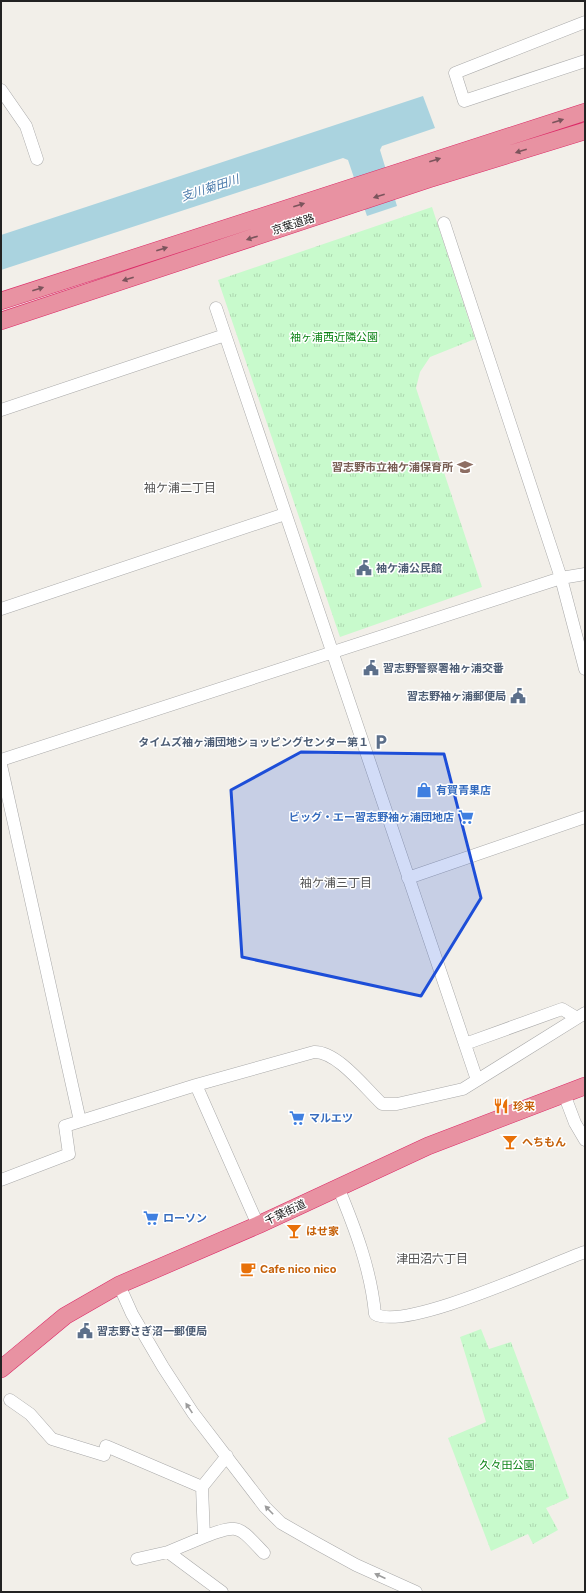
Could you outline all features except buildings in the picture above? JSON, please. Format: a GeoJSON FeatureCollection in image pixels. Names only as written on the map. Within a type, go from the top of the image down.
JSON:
{"type":"FeatureCollection","features":[{"type":"Feature","properties":{"kind":"highway","name":"京葉道路"},"geometry":{"type":"LineString","coordinates":[[1,320],[400,180],[585,112]]}},
{"type":"Feature","properties":{"kind":"highway","name":"京葉道路"},"geometry":{"type":"LineString","coordinates":[[400,180],[585,131]]}},
{"type":"Feature","properties":{"kind":"highway","name":"京葉道路"},"geometry":{"type":"LineString","coordinates":[[1,301],[353,196]]}},
{"type":"Feature","properties":{"kind":"highway","name":"千葉街道"},"geometry":{"type":"LineString","coordinates":[[1,1369],[65,1316],[119,1285],[258,1224],[428,1146],[585,1086]]}},
{"type":"Feature","properties":{"kind":"street"},"geometry":{"type":"LineString","coordinates":[[585,22],[455,73],[464,101],[585,61]]}},
{"type":"Feature","properties":{"kind":"street"},"geometry":{"type":"LineString","coordinates":[[1,90],[26,126],[37,159]]}},
{"type":"Feature","properties":{"kind":"street"},"geometry":{"type":"LineString","coordinates":[[444,223],[560,578],[585,669]]}},
{"type":"Feature","properties":{"kind":"street"},"geometry":{"type":"LineString","coordinates":[[216,308],[477,1080]]}},
{"type":"Feature","properties":{"kind":"street"},"geometry":{"type":"LineString","coordinates":[[1,410],[225,335]]}},
{"type":"Feature","properties":{"kind":"street"},"geometry":{"type":"LineString","coordinates":[[1,609],[285,514]]}},
{"type":"Feature","properties":{"kind":"street"},"geometry":{"type":"LineString","coordinates":[[1,760],[560,578],[585,574]]}},
{"type":"Feature","properties":{"kind":"street"},"geometry":{"type":"LineString","coordinates":[[1,765],[80,1121]]}},
{"type":"Feature","properties":{"kind":"street"},"geometry":{"type":"LineString","coordinates":[[408,878],[585,817]]}},
{"type":"Feature","properties":{"kind":"street"},"geometry":{"type":"LineString","coordinates":[[464,1044],[562,1008],[581,1015]]}},
{"type":"Feature","properties":{"kind":"street"},"geometry":{"type":"LineString","coordinates":[[1,1180],[69,1154],[65,1126],[196,1085],[314,1052],[322,1051],[335,1058],[382,1104],[387,1105],[463,1089],[581,1015]]}},
{"type":"Feature","properties":{"kind":"street"},"geometry":{"type":"LineString","coordinates":[[196,1085],[258,1224]]}},
{"type":"Feature","properties":{"kind":"street"},"geometry":{"type":"LineString","coordinates":[[564,1094],[575,1123],[585,1140]]}},
{"type":"Feature","properties":{"kind":"street"},"geometry":{"type":"LineString","coordinates":[[338,1187],[362,1253],[373,1296],[375,1314],[380,1317],[401,1317],[425,1311],[494,1288],[585,1252]]}},
{"type":"Feature","properties":{"kind":"street"},"geometry":{"type":"LineString","coordinates":[[119,1285],[132,1314],[163,1368],[193,1413],[265,1507],[281,1523],[356,1565],[416,1592]]}},
{"type":"Feature","properties":{"kind":"street"},"geometry":{"type":"LineString","coordinates":[[10,1400],[30,1414],[52,1438],[104,1455],[106,1446],[202,1487]]}},
{"type":"Feature","properties":{"kind":"street"},"geometry":{"type":"LineString","coordinates":[[204,1537],[202,1487],[227,1456]]}},
{"type":"Feature","properties":{"kind":"street"},"geometry":{"type":"LineString","coordinates":[[138,1559],[168,1552],[228,1528],[242,1530],[264,1553]]}},
{"type":"Feature","properties":{"kind":"street"},"geometry":{"type":"LineString","coordinates":[[168,1552],[222,1592]]}},
{"type":"Feature","properties":{"kind":"highlighted area"},"geometry":{"type":"Polygon","coordinates":[[[301,752],[444,754],[481,898],[421,996],[242,957],[231,790],[301,752]]]}},
{"type":"Feature","properties":{"kind":"green space","name":"袖ヶ浦西近隣公園"},"geometry":{"type":"Polygon","coordinates":[[[432,207],[475,339],[430,357],[420,372],[416,388],[482,587],[340,637],[218,280],[432,207]]]}},
{"type":"Feature","properties":{"kind":"green space","name":"久々田公園"},"geometry":{"type":"Polygon","coordinates":[[[481,1329],[489,1349],[511,1342],[569,1498],[546,1508],[558,1530],[533,1544],[528,1534],[491,1551],[448,1438],[486,1422],[460,1337],[481,1329]]]}},
{"type":"Feature","properties":{"kind":"water","name":"支川菊田川"},"geometry":{"type":"Polygon","coordinates":[[[423,96],[435,128],[382,146],[380,150],[397,206],[367,216],[348,160],[343,158],[1,270],[1,235],[423,96]]]}},
{"type":"Feature","properties":{"kind":"place","name":"習志野市立袖ケ浦保育所"},"geometry":{"type":"Point","coordinates":[465,467]}},
{"type":"Feature","properties":{"kind":"place","name":"袖ケ浦公民館"},"geometry":{"type":"Point","coordinates":[364,568]}},
{"type":"Feature","properties":{"kind":"place","name":"習志野警察署袖ヶ浦交番"},"geometry":{"type":"Point","coordinates":[371,668]}},
{"type":"Feature","properties":{"kind":"place","name":"習志野袖ヶ浦郵便局"},"geometry":{"type":"Point","coordinates":[518,696]}},
{"type":"Feature","properties":{"kind":"place","name":"タイムズ袖ヶ浦団地ショッピングセンター第１"},"geometry":{"type":"Point","coordinates":[381,742]}},
{"type":"Feature","properties":{"kind":"place","name":"有賀青果店"},"geometry":{"type":"Point","coordinates":[424,790]}},
{"type":"Feature","properties":{"kind":"place","name":"ビッグ・エー習志野袖ヶ浦団地店"},"geometry":{"type":"Point","coordinates":[466,817]}},
{"type":"Feature","properties":{"kind":"place","name":"珍来"},"geometry":{"type":"Point","coordinates":[501,1106]}},
{"type":"Feature","properties":{"kind":"place","name":"マルエツ"},"geometry":{"type":"Point","coordinates":[297,1118]}},
{"type":"Feature","properties":{"kind":"place","name":"へちもん"},"geometry":{"type":"Point","coordinates":[510,1142]}},
{"type":"Feature","properties":{"kind":"place","name":"ローソン"},"geometry":{"type":"Point","coordinates":[151,1218]}},
{"type":"Feature","properties":{"kind":"place","name":"はせ家"},"geometry":{"type":"Point","coordinates":[294,1231]}},
{"type":"Feature","properties":{"kind":"place","name":"Cafe nico nico"},"geometry":{"type":"Point","coordinates":[248,1269]}},
{"type":"Feature","properties":{"kind":"place","name":"習志野さぎ沼一郵便局"},"geometry":{"type":"Point","coordinates":[85,1331]}},
{"type":"Feature","properties":{"kind":"district","name":"袖ケ浦二丁目"},"geometry":{"type":"Point","coordinates":[180,488]}},
{"type":"Feature","properties":{"kind":"district","name":"袖ケ浦三丁目"},"geometry":{"type":"Point","coordinates":[336,883]}},
{"type":"Feature","properties":{"kind":"district","name":"津田沼六丁目"},"geometry":{"type":"Point","coordinates":[432,1259]}}]}
